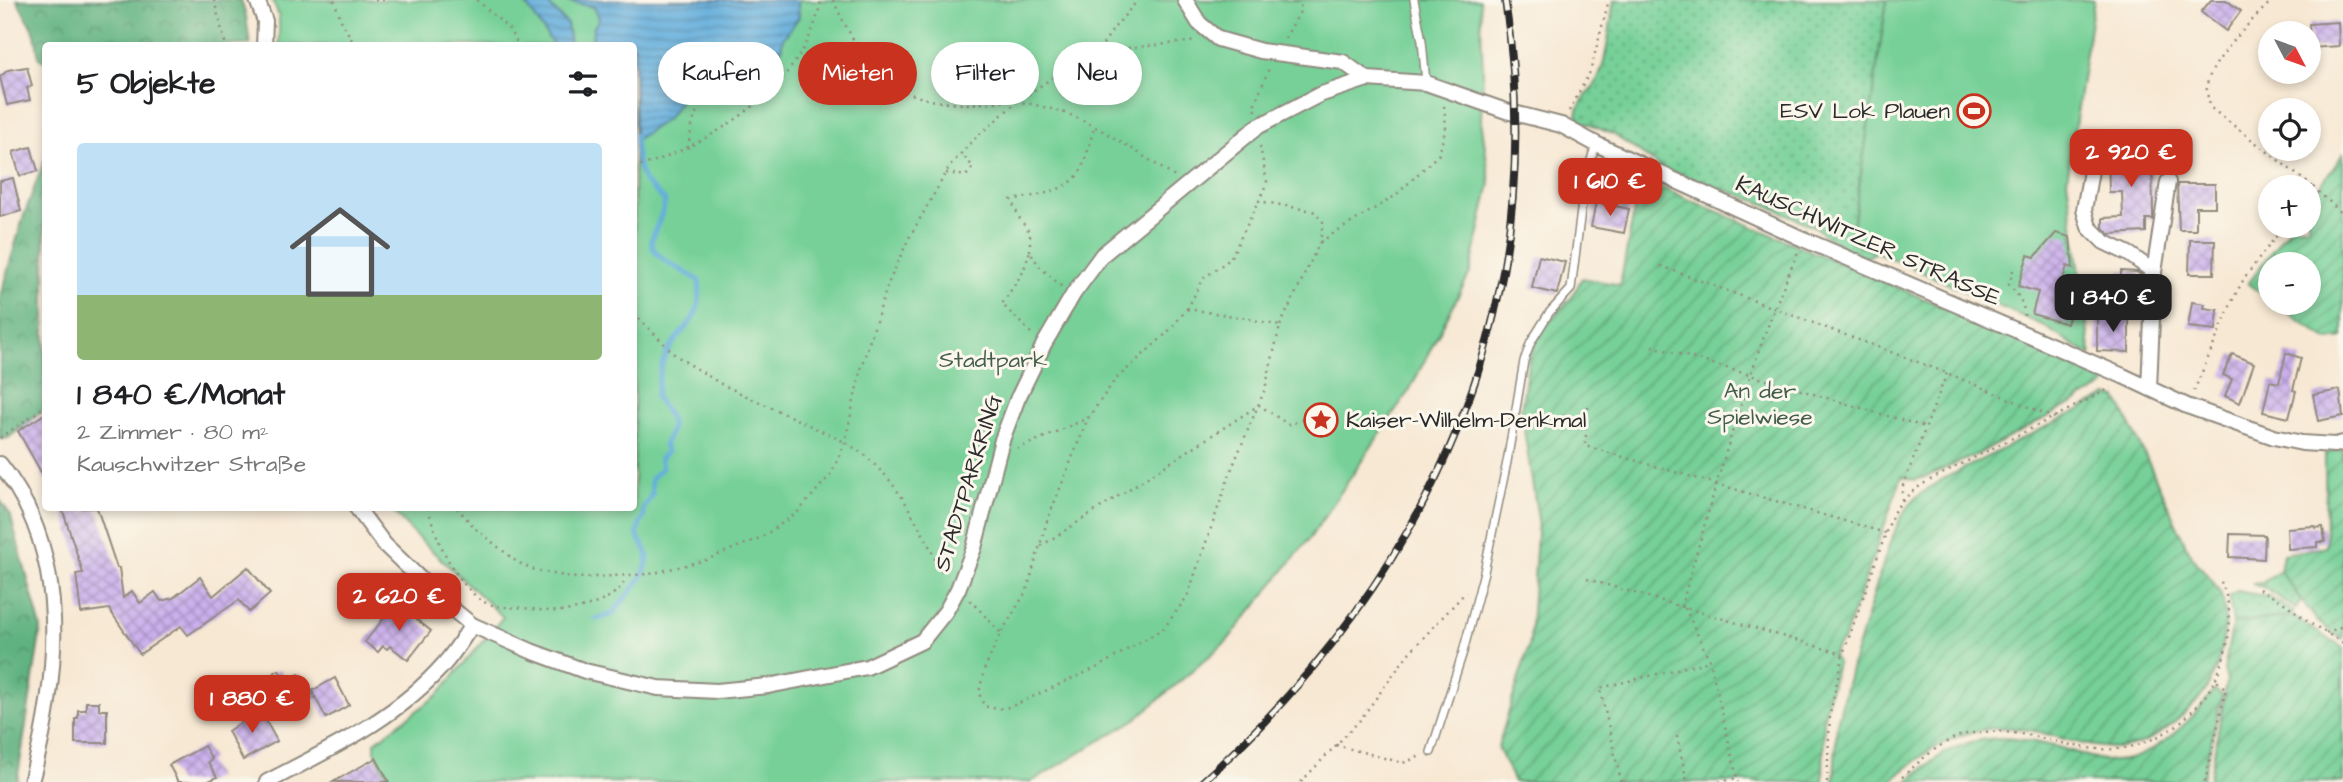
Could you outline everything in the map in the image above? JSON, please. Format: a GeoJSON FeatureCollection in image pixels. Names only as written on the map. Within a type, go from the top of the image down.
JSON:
{"type":"FeatureCollection","features":[{"type":"Feature","properties":{"kind":"street"},"geometry":{"type":"LineString","coordinates":[[257,0],[265,21],[264,42]]}},
{"type":"Feature","properties":{"kind":"street"},"geometry":{"type":"LineString","coordinates":[[1185,0],[1199,23],[1218,38],[1261,51],[1343,62],[1367,79]]}},
{"type":"Feature","properties":{"kind":"street","name":"STADTPARKRING"},"geometry":{"type":"LineString","coordinates":[[359,511],[384,544],[472,625],[585,671],[658,688],[717,691],[768,686],[867,667],[922,641],[946,611],[974,548],[997,457],[1017,400],[1044,344],[1074,293],[1102,255],[1257,127],[1319,95],[1367,79],[1426,83],[1506,111],[1561,125],[1577,133]]}},
{"type":"Feature","properties":{"kind":"street","name":"KAUSCHWITZER STRASSE"},"geometry":{"type":"LineString","coordinates":[[1577,133],[1803,239],[2188,406],[2274,437],[2302,443],[2343,443]]}},
{"type":"Feature","properties":{"kind":"street"},"geometry":{"type":"LineString","coordinates":[[2094,154],[2084,210],[2089,227],[2104,242],[2129,254],[2154,272]]}},
{"type":"Feature","properties":{"kind":"street"},"geometry":{"type":"LineString","coordinates":[[2149,388],[2154,272],[2168,182]]}},
{"type":"Feature","properties":{"kind":"street"},"geometry":{"type":"LineString","coordinates":[[0,464],[11,478],[43,547],[51,584],[55,634],[40,741],[30,782]]}},
{"type":"Feature","properties":{"kind":"street"},"geometry":{"type":"LineString","coordinates":[[267,782],[371,727],[423,686],[446,663],[472,625]]}},
{"type":"Feature","properties":{"kind":"lane"},"geometry":{"type":"LineString","coordinates":[[1414,0],[1426,83]]}},
{"type":"Feature","properties":{"kind":"lane"},"geometry":{"type":"LineString","coordinates":[[1431,752],[1463,652],[1484,572],[1507,462],[1524,361],[1531,342],[1549,313],[1571,289],[1585,178],[1596,144]]}},
{"type":"Feature","properties":{"kind":"path"},"geometry":{"type":"LineString","coordinates":[[214,0],[225,42]]}},
{"type":"Feature","properties":{"kind":"path"},"geometry":{"type":"LineString","coordinates":[[334,0],[353,42]]}},
{"type":"Feature","properties":{"kind":"path"},"geometry":{"type":"LineString","coordinates":[[375,0],[388,0]]}},
{"type":"Feature","properties":{"kind":"path"},"geometry":{"type":"LineString","coordinates":[[477,0],[508,28],[517,42]]}},
{"type":"Feature","properties":{"kind":"path"},"geometry":{"type":"LineString","coordinates":[[784,74],[810,37],[821,0]]}},
{"type":"Feature","properties":{"kind":"path"},"geometry":{"type":"LineString","coordinates":[[833,0],[868,64],[883,78],[902,89],[931,100]]}},
{"type":"Feature","properties":{"kind":"path"},"geometry":{"type":"LineString","coordinates":[[1104,42],[1138,0]]}},
{"type":"Feature","properties":{"kind":"path"},"geometry":{"type":"LineString","coordinates":[[1259,201],[1313,211],[1323,222],[1320,242],[1280,326],[1259,405],[1232,468],[1187,597],[1164,628],[1098,667],[1027,701],[997,709],[984,706],[979,694],[984,670],[1001,633],[1027,590],[1047,522],[1088,418],[1115,380],[1167,333],[1187,309],[1204,278],[1230,259],[1259,201],[1267,182],[1255,103],[1301,10],[1299,0]]}},
{"type":"Feature","properties":{"kind":"path"},"geometry":{"type":"LineString","coordinates":[[1561,125],[1590,72],[1609,0]]}},
{"type":"Feature","properties":{"kind":"path"},"geometry":{"type":"LineString","coordinates":[[2273,0],[2248,23],[2214,68],[2207,85],[2211,108],[2298,175]]}},
{"type":"Feature","properties":{"kind":"path"},"geometry":{"type":"LineString","coordinates":[[1142,46],[1218,38]]}},
{"type":"Feature","properties":{"kind":"path"},"geometry":{"type":"LineString","coordinates":[[1320,242],[1395,195],[1439,154],[1446,127],[1442,89]]}},
{"type":"Feature","properties":{"kind":"path"},"geometry":{"type":"LineString","coordinates":[[688,148],[693,119],[700,105]]}},
{"type":"Feature","properties":{"kind":"path"},"geometry":{"type":"LineString","coordinates":[[637,167],[688,148],[754,105]]}},
{"type":"Feature","properties":{"kind":"path"},"geometry":{"type":"LineString","coordinates":[[460,511],[498,548],[517,562],[537,571],[576,578],[650,574],[706,560],[762,537],[797,513],[832,473],[845,442],[861,368],[888,284],[909,238],[946,173],[973,140],[1014,105]]}},
{"type":"Feature","properties":{"kind":"path"},"geometry":{"type":"LineString","coordinates":[[1032,105],[1059,111],[1094,128],[1186,184]]}},
{"type":"Feature","properties":{"kind":"path"},"geometry":{"type":"LineString","coordinates":[[1044,344],[1002,304],[1023,272],[1030,251],[1030,233],[1012,200],[1040,195],[1067,184],[1080,172],[1094,128]]}},
{"type":"Feature","properties":{"kind":"path"},"geometry":{"type":"LineString","coordinates":[[946,173],[966,176],[974,167],[962,153]]}},
{"type":"Feature","properties":{"kind":"path"},"geometry":{"type":"LineString","coordinates":[[2321,194],[2343,214]]}},
{"type":"Feature","properties":{"kind":"path"},"geometry":{"type":"LineString","coordinates":[[2188,406],[2234,297],[2245,277],[2275,238]]}},
{"type":"Feature","properties":{"kind":"path"},"geometry":{"type":"LineString","coordinates":[[1719,782],[1737,780],[1710,660],[1683,607],[1749,375],[1773,308],[1803,239]]}},
{"type":"Feature","properties":{"kind":"path"},"geometry":{"type":"LineString","coordinates":[[1030,251],[1039,266],[1055,283],[1074,293]]}},
{"type":"Feature","properties":{"kind":"path"},"geometry":{"type":"LineString","coordinates":[[1661,267],[1947,373],[2055,418]]}},
{"type":"Feature","properties":{"kind":"path"},"geometry":{"type":"LineString","coordinates":[[2013,270],[2008,285],[2017,293],[2024,307],[2023,333]]}},
{"type":"Feature","properties":{"kind":"path"},"geometry":{"type":"LineString","coordinates":[[1187,309],[1280,326]]}},
{"type":"Feature","properties":{"kind":"path"},"geometry":{"type":"LineString","coordinates":[[637,316],[675,355],[721,384],[845,442],[864,455],[888,478],[916,521],[939,568],[1001,633]]}},
{"type":"Feature","properties":{"kind":"path"},"geometry":{"type":"LineString","coordinates":[[1652,346],[1925,427]]}},
{"type":"Feature","properties":{"kind":"path"},"geometry":{"type":"LineString","coordinates":[[1902,500],[1902,488],[1947,373]]}},
{"type":"Feature","properties":{"kind":"path"},"geometry":{"type":"LineString","coordinates":[[1827,782],[1830,714],[1843,654],[1893,513],[1902,500],[1930,480],[2118,385]]}},
{"type":"Feature","properties":{"kind":"path"},"geometry":{"type":"LineString","coordinates":[[1259,405],[1289,425],[1303,419],[1316,406]]}},
{"type":"Feature","properties":{"kind":"path"},"geometry":{"type":"LineString","coordinates":[[1041,546],[1259,405]]}},
{"type":"Feature","properties":{"kind":"path"},"geometry":{"type":"LineString","coordinates":[[1588,407],[1585,446],[1886,533]]}},
{"type":"Feature","properties":{"kind":"path"},"geometry":{"type":"LineString","coordinates":[[0,438],[42,409]]}},
{"type":"Feature","properties":{"kind":"path"},"geometry":{"type":"LineString","coordinates":[[997,457],[1088,418]]}},
{"type":"Feature","properties":{"kind":"path"},"geometry":{"type":"LineString","coordinates":[[429,511],[439,544],[447,558],[482,601],[500,606],[562,611],[592,604],[612,595],[623,586],[626,577]]}},
{"type":"Feature","properties":{"kind":"path"},"geometry":{"type":"LineString","coordinates":[[1897,782],[1940,747],[1964,734],[2011,733],[2080,751],[2108,753],[2151,743],[2182,720],[2216,680],[2230,620],[2230,603],[2218,578]]}},
{"type":"Feature","properties":{"kind":"path"},"geometry":{"type":"LineString","coordinates":[[1587,579],[1843,654]]}},
{"type":"Feature","properties":{"kind":"path"},"geometry":{"type":"LineString","coordinates":[[2259,589],[2343,643]]}},
{"type":"Feature","properties":{"kind":"path"},"geometry":{"type":"LineString","coordinates":[[1301,782],[1360,720],[1409,653],[1465,592]]}},
{"type":"Feature","properties":{"kind":"path"},"geometry":{"type":"LineString","coordinates":[[2326,633],[2343,626]]}},
{"type":"Feature","properties":{"kind":"path"},"geometry":{"type":"LineString","coordinates":[[1621,782],[1600,688],[1710,660]]}},
{"type":"Feature","properties":{"kind":"path"},"geometry":{"type":"LineString","coordinates":[[2205,782],[2226,689],[2216,680]]}},
{"type":"Feature","properties":{"kind":"path"},"geometry":{"type":"LineString","coordinates":[[1677,736],[1687,782]]}},
{"type":"Feature","properties":{"kind":"path"},"geometry":{"type":"LineString","coordinates":[[1336,746],[1403,763],[1431,752]]}},
{"type":"Feature","properties":{"kind":"green space"},"geometry":{"type":"Polygon","coordinates":[[[17,0],[241,0],[250,42],[42,42],[42,60],[39,58],[35,34],[17,0]]]}},
{"type":"Feature","properties":{"kind":"green space","name":"Stadtpark"},"geometry":{"type":"Polygon","coordinates":[[[272,0],[1480,0],[1483,73],[1481,119],[1490,183],[1470,273],[1410,389],[1310,538],[1227,641],[1136,719],[1031,782],[390,782],[375,751],[375,742],[438,695],[503,617],[393,511],[637,511],[637,42],[279,42],[279,16],[272,0]]]}},
{"type":"Feature","properties":{"kind":"green space"},"geometry":{"type":"Polygon","coordinates":[[[1614,0],[1887,0],[1851,240],[1876,252],[1866,258],[1835,243],[1815,227],[1765,204],[1662,168],[1613,134],[1582,122],[1577,115],[1578,109],[1602,68],[1614,0]]]}},
{"type":"Feature","properties":{"kind":"green space","name":"ESV Lok Plauen"},"geometry":{"type":"Polygon","coordinates":[[[1887,0],[2094,0],[2067,180],[2091,356],[2042,325],[1851,241],[1887,0]]]}},
{"type":"Feature","properties":{"kind":"green space"},"geometry":{"type":"Polygon","coordinates":[[[2343,154],[2343,338],[2328,340],[2292,315],[2321,315],[2321,252],[2271,252],[2281,238],[2321,238],[2321,185],[2343,154]]]}},
{"type":"Feature","properties":{"kind":"green space"},"geometry":{"type":"Polygon","coordinates":[[[42,167],[42,411],[8,438],[0,439],[0,296],[24,215],[42,167]]]}},
{"type":"Feature","properties":{"kind":"green space","name":"An der Spielwiese"},"geometry":{"type":"Polygon","coordinates":[[[1640,179],[1951,310],[2108,381],[2103,387],[1978,454],[1925,477],[1914,480],[1902,476],[1843,641],[1833,656],[1837,663],[1824,716],[1823,782],[1514,782],[1498,747],[1530,642],[1538,519],[1521,411],[1529,357],[1545,325],[1572,297],[1582,278],[1620,285],[1640,179]]]}},
{"type":"Feature","properties":{"kind":"green space"},"geometry":{"type":"Polygon","coordinates":[[[2258,270],[2258,291],[2248,284],[2258,270]]]}},
{"type":"Feature","properties":{"kind":"green space"},"geometry":{"type":"Polygon","coordinates":[[[2107,396],[2117,398],[2187,548],[2215,585],[2223,601],[2225,624],[2221,650],[2210,683],[2200,699],[2163,731],[2146,741],[2127,747],[2097,746],[2017,728],[1997,728],[1958,736],[1940,745],[1890,782],[1834,782],[1837,723],[1889,545],[1901,517],[1915,498],[1943,479],[2107,396]]]}},
{"type":"Feature","properties":{"kind":"green space"},"geometry":{"type":"Polygon","coordinates":[[[2343,449],[2343,640],[2318,622],[2280,571],[2283,554],[2326,547],[2325,453],[2343,449]]]}},
{"type":"Feature","properties":{"kind":"green space"},"geometry":{"type":"Polygon","coordinates":[[[0,500],[10,514],[41,628],[17,782],[0,782],[0,500]]]}},
{"type":"Feature","properties":{"kind":"green space"},"geometry":{"type":"Polygon","coordinates":[[[2280,571],[2301,600],[2296,609],[2265,588],[2252,584],[2262,583],[2280,571]]]}},
{"type":"Feature","properties":{"kind":"green space"},"geometry":{"type":"Polygon","coordinates":[[[2237,591],[2269,597],[2294,612],[2291,616],[2233,623],[2229,596],[2237,591]]]}},
{"type":"Feature","properties":{"kind":"green space"},"geometry":{"type":"Polygon","coordinates":[[[2292,616],[2343,648],[2343,782],[2209,782],[2227,681],[2224,670],[2233,623],[2292,616]]]}},
{"type":"Feature","properties":{"kind":"green space"},"geometry":{"type":"Polygon","coordinates":[[[2214,690],[2222,695],[2202,782],[1907,782],[1944,753],[1980,740],[1999,738],[2041,743],[2100,760],[2126,760],[2141,755],[2170,737],[2195,714],[2214,690]]]}},
{"type":"Feature","properties":{"kind":"water"},"geometry":{"type":"Polygon","coordinates":[[[519,0],[550,0],[550,6],[567,24],[570,42],[551,42],[528,7],[519,0]]]}},
{"type":"Feature","properties":{"kind":"water"},"geometry":{"type":"Polygon","coordinates":[[[560,0],[798,0],[799,17],[782,42],[658,42],[658,105],[677,105],[667,119],[637,139],[637,42],[592,42],[593,29],[599,18],[594,7],[560,0]]]}},
{"type":"Feature","properties":{"kind":"building"},"geometry":{"type":"Polygon","coordinates":[[[2211,0],[2226,0],[2241,11],[2226,31],[2201,12],[2211,0]]]}},
{"type":"Feature","properties":{"kind":"building"},"geometry":{"type":"Polygon","coordinates":[[[2338,22],[2339,46],[2321,47],[2321,23],[2338,22]]]}},
{"type":"Feature","properties":{"kind":"building"},"geometry":{"type":"Polygon","coordinates":[[[27,67],[32,86],[27,88],[30,100],[7,105],[0,77],[8,70],[27,67]]]}},
{"type":"Feature","properties":{"kind":"building"},"geometry":{"type":"Polygon","coordinates":[[[31,147],[38,171],[20,176],[13,152],[31,147]]]}},
{"type":"Feature","properties":{"kind":"building"},"geometry":{"type":"Polygon","coordinates":[[[2108,148],[2152,150],[2153,219],[2146,219],[2146,232],[2109,234],[2103,228],[2103,218],[2123,217],[2122,192],[2109,192],[2108,148]]]}},
{"type":"Feature","properties":{"kind":"building"},"geometry":{"type":"Polygon","coordinates":[[[13,178],[21,211],[0,217],[0,181],[13,178]]]}},
{"type":"Feature","properties":{"kind":"building"},"geometry":{"type":"Polygon","coordinates":[[[2177,184],[2215,184],[2215,207],[2196,207],[2196,230],[2179,230],[2177,184]]]}},
{"type":"Feature","properties":{"kind":"building"},"geometry":{"type":"Polygon","coordinates":[[[1596,202],[1629,209],[1624,233],[1591,227],[1596,202]]]}},
{"type":"Feature","properties":{"kind":"building"},"geometry":{"type":"Polygon","coordinates":[[[2056,233],[2070,237],[2073,268],[2067,266],[2058,296],[2074,301],[2067,324],[2032,314],[2038,292],[2018,286],[2028,255],[2035,257],[2056,233]]]}},
{"type":"Feature","properties":{"kind":"building"},"geometry":{"type":"Polygon","coordinates":[[[2190,240],[2215,240],[2214,274],[2189,274],[2190,240]]]}},
{"type":"Feature","properties":{"kind":"building"},"geometry":{"type":"Polygon","coordinates":[[[1539,256],[1565,262],[1557,294],[1532,288],[1539,256]]]}},
{"type":"Feature","properties":{"kind":"building"},"geometry":{"type":"Polygon","coordinates":[[[2121,271],[2137,272],[2141,275],[2140,289],[2121,289],[2121,271]]]}},
{"type":"Feature","properties":{"kind":"building"},"geometry":{"type":"Polygon","coordinates":[[[2192,302],[2205,304],[2204,308],[2218,310],[2216,330],[2188,327],[2192,302]]]}},
{"type":"Feature","properties":{"kind":"building"},"geometry":{"type":"Polygon","coordinates":[[[2097,317],[2129,317],[2129,352],[2097,351],[2097,317]]]}},
{"type":"Feature","properties":{"kind":"building"},"geometry":{"type":"Polygon","coordinates":[[[2286,353],[2301,358],[2289,418],[2263,412],[2270,381],[2279,383],[2286,353]]]}},
{"type":"Feature","properties":{"kind":"building"},"geometry":{"type":"Polygon","coordinates":[[[2232,354],[2254,363],[2240,403],[2225,396],[2232,379],[2223,375],[2232,354]]]}},
{"type":"Feature","properties":{"kind":"building"},"geometry":{"type":"Polygon","coordinates":[[[2340,390],[2343,416],[2318,421],[2313,395],[2340,390]]]}},
{"type":"Feature","properties":{"kind":"building"},"geometry":{"type":"Polygon","coordinates":[[[42,416],[42,474],[18,431],[42,416]]]}},
{"type":"Feature","properties":{"kind":"building"},"geometry":{"type":"Polygon","coordinates":[[[63,511],[98,511],[119,568],[123,598],[132,591],[140,603],[155,592],[161,601],[173,598],[200,577],[213,596],[248,567],[270,594],[249,612],[239,600],[188,635],[181,626],[140,654],[109,609],[81,613],[76,574],[83,573],[63,511]]]}},
{"type":"Feature","properties":{"kind":"building"},"geometry":{"type":"Polygon","coordinates":[[[2323,527],[2325,542],[2317,542],[2317,547],[2288,549],[2287,528],[2323,527]]]}},
{"type":"Feature","properties":{"kind":"building"},"geometry":{"type":"Polygon","coordinates":[[[2230,534],[2265,535],[2264,559],[2229,557],[2230,534]]]}},
{"type":"Feature","properties":{"kind":"building"},"geometry":{"type":"Polygon","coordinates":[[[396,603],[431,631],[408,660],[390,646],[387,649],[383,646],[378,652],[365,642],[396,603]]]}},
{"type":"Feature","properties":{"kind":"building"},"geometry":{"type":"Polygon","coordinates":[[[279,670],[289,688],[274,697],[264,679],[279,670]]]}},
{"type":"Feature","properties":{"kind":"building"},"geometry":{"type":"Polygon","coordinates":[[[299,674],[312,699],[301,705],[288,680],[299,674]]]}},
{"type":"Feature","properties":{"kind":"building"},"geometry":{"type":"Polygon","coordinates":[[[335,678],[349,705],[326,718],[312,691],[335,678]]]}},
{"type":"Feature","properties":{"kind":"building"},"geometry":{"type":"Polygon","coordinates":[[[86,702],[99,702],[99,710],[107,710],[107,743],[75,743],[75,718],[78,718],[78,710],[86,710],[86,702]]]}},
{"type":"Feature","properties":{"kind":"building"},"geometry":{"type":"Polygon","coordinates":[[[260,710],[277,741],[243,760],[228,731],[260,710]]]}},
{"type":"Feature","properties":{"kind":"building"},"geometry":{"type":"Polygon","coordinates":[[[204,746],[212,759],[208,762],[217,777],[207,782],[178,782],[169,765],[204,746]]]}},
{"type":"Feature","properties":{"kind":"building"},"geometry":{"type":"Polygon","coordinates":[[[376,758],[389,782],[333,782],[376,758]]]}},
{"type":"Feature","properties":{"kind":"waterway"},"geometry":{"type":"LineString","coordinates":[[596,619],[613,614],[645,570],[648,556],[638,538],[639,526],[644,517],[643,509],[652,494],[651,479],[662,468],[660,458],[667,452],[664,445],[671,431],[670,420],[656,398],[660,373],[670,348],[694,317],[700,296],[699,281],[661,257],[652,246],[665,201],[644,181],[637,162]]}},
{"type":"Feature","properties":{"kind":"railway"},"geometry":{"type":"LineString","coordinates":[[1202,782],[1282,702],[1352,616],[1411,526],[1457,430],[1490,329],[1510,224],[1515,114],[1505,0]]}},
{"type":"Feature","properties":{"kind":"place","name":"ESV Lok Plauen"},"geometry":{"type":"Point","coordinates":[1974,111]}},
{"type":"Feature","properties":{"kind":"place","name":"Kaiser-Wilhelm-Denkmal"},"geometry":{"type":"Point","coordinates":[1321,420]}}]}
